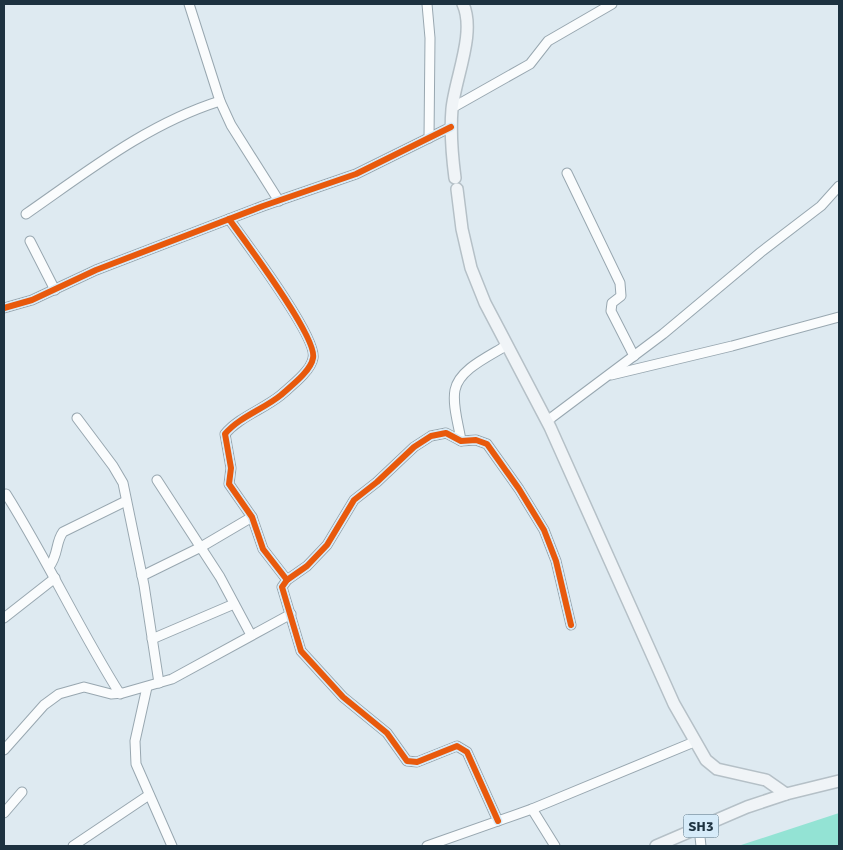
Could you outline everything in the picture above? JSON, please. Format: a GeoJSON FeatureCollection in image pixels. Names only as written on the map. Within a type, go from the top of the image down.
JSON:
{"type":"FeatureCollection","features":[{"type":"Feature","properties":{"kind":"main road"},"geometry":{"type":"LineString","coordinates":[[463,4],[468,22],[452,108],[451,127],[456,184],[471,268],[485,303],[546,421],[674,704],[694,742],[706,760],[717,769],[766,780],[786,794]]}},
{"type":"Feature","properties":{"kind":"main road","name":"SH3"},"geometry":{"type":"LineString","coordinates":[[656,846],[746,806],[839,781]]}},
{"type":"Feature","properties":{"kind":"street"},"geometry":{"type":"LineString","coordinates":[[189,4],[220,101],[231,125],[279,201]]}},
{"type":"Feature","properties":{"kind":"street"},"geometry":{"type":"LineString","coordinates":[[427,4],[430,38],[429,138]]}},
{"type":"Feature","properties":{"kind":"street"},"geometry":{"type":"LineString","coordinates":[[452,108],[530,64],[548,41],[612,4]]}},
{"type":"Feature","properties":{"kind":"street"},"geometry":{"type":"LineString","coordinates":[[26,214],[134,140],[179,115],[220,101]]}},
{"type":"Feature","properties":{"kind":"street"},"geometry":{"type":"LineString","coordinates":[[4,308],[55,290],[96,270],[229,219],[356,174],[451,127]]}},
{"type":"Feature","properties":{"kind":"street"},"geometry":{"type":"LineString","coordinates":[[567,173],[620,283],[621,296],[612,303],[611,311],[634,356]]}},
{"type":"Feature","properties":{"kind":"street"},"geometry":{"type":"LineString","coordinates":[[546,421],[634,356],[821,206],[839,186]]}},
{"type":"Feature","properties":{"kind":"street"},"geometry":{"type":"LineString","coordinates":[[229,219],[274,283],[311,345],[314,356],[312,363],[280,395],[225,434],[231,468],[229,484],[252,517],[263,549],[287,580]]}},
{"type":"Feature","properties":{"kind":"street"},"geometry":{"type":"LineString","coordinates":[[30,241],[55,290]]}},
{"type":"Feature","properties":{"kind":"street"},"geometry":{"type":"LineString","coordinates":[[606,376],[732,346],[839,317]]}},
{"type":"Feature","properties":{"kind":"street"},"geometry":{"type":"LineString","coordinates":[[461,441],[455,397],[458,382],[466,372],[507,345]]}},
{"type":"Feature","properties":{"kind":"street"},"geometry":{"type":"LineString","coordinates":[[77,418],[118,473],[123,483],[142,576],[159,683]]}},
{"type":"Feature","properties":{"kind":"street"},"geometry":{"type":"LineString","coordinates":[[498,821],[467,752],[457,746],[417,762],[407,761],[387,733],[343,697],[308,660],[297,642],[291,614],[282,587],[287,580],[307,566],[327,545],[354,500],[377,482],[414,447],[431,436],[446,434],[461,441],[476,440],[487,444],[539,522],[556,561],[571,625]]}},
{"type":"Feature","properties":{"kind":"street"},"geometry":{"type":"LineString","coordinates":[[157,480],[201,547],[251,635]]}},
{"type":"Feature","properties":{"kind":"street"},"geometry":{"type":"LineString","coordinates":[[6,494],[49,567],[88,644],[120,694]]}},
{"type":"Feature","properties":{"kind":"street"},"geometry":{"type":"LineString","coordinates":[[49,567],[56,558],[60,537],[63,532],[126,501]]}},
{"type":"Feature","properties":{"kind":"street"},"geometry":{"type":"LineString","coordinates":[[142,576],[201,547],[252,517]]}},
{"type":"Feature","properties":{"kind":"street"},"geometry":{"type":"LineString","coordinates":[[4,618],[55,578]]}},
{"type":"Feature","properties":{"kind":"street"},"geometry":{"type":"LineString","coordinates":[[152,639],[234,604]]}},
{"type":"Feature","properties":{"kind":"street"},"geometry":{"type":"LineString","coordinates":[[4,750],[44,705],[59,694],[84,688],[120,694],[159,683],[189,671],[291,614]]}},
{"type":"Feature","properties":{"kind":"street"},"geometry":{"type":"LineString","coordinates":[[147,687],[134,742],[134,755],[136,764],[172,846]]}},
{"type":"Feature","properties":{"kind":"street"},"geometry":{"type":"LineString","coordinates":[[427,846],[532,809],[694,742]]}},
{"type":"Feature","properties":{"kind":"street"},"geometry":{"type":"LineString","coordinates":[[4,813],[22,792]]}},
{"type":"Feature","properties":{"kind":"street"},"geometry":{"type":"LineString","coordinates":[[73,846],[149,794]]}},
{"type":"Feature","properties":{"kind":"street"},"geometry":{"type":"LineString","coordinates":[[532,809],[555,846]]}},
{"type":"Feature","properties":{"kind":"street"},"geometry":{"type":"LineString","coordinates":[[699,828],[701,846]]}},
{"type":"Feature","properties":{"kind":"shaded area"},"geometry":{"type":"Polygon","coordinates":[[[839,813],[839,846],[738,846],[839,813]]]}},
{"type":"Feature","properties":{"kind":"cycle path"},"geometry":{"type":"LineString","coordinates":[[4,308],[32,300],[96,270],[263,206],[356,174],[451,127]]}},
{"type":"Feature","properties":{"kind":"cycle path"},"geometry":{"type":"LineString","coordinates":[[229,219],[293,311],[311,347],[313,358],[309,368],[281,395],[244,418],[225,434],[231,468],[229,484],[252,517],[263,549],[287,580]]}},
{"type":"Feature","properties":{"kind":"cycle path"},"geometry":{"type":"LineString","coordinates":[[498,821],[467,752],[457,746],[417,762],[407,761],[387,733],[343,697],[301,651],[282,587],[287,580],[307,566],[327,545],[354,500],[377,482],[414,447],[431,436],[446,433],[461,441],[476,440],[487,444],[519,489],[544,530],[556,561],[571,625]]}}]}
